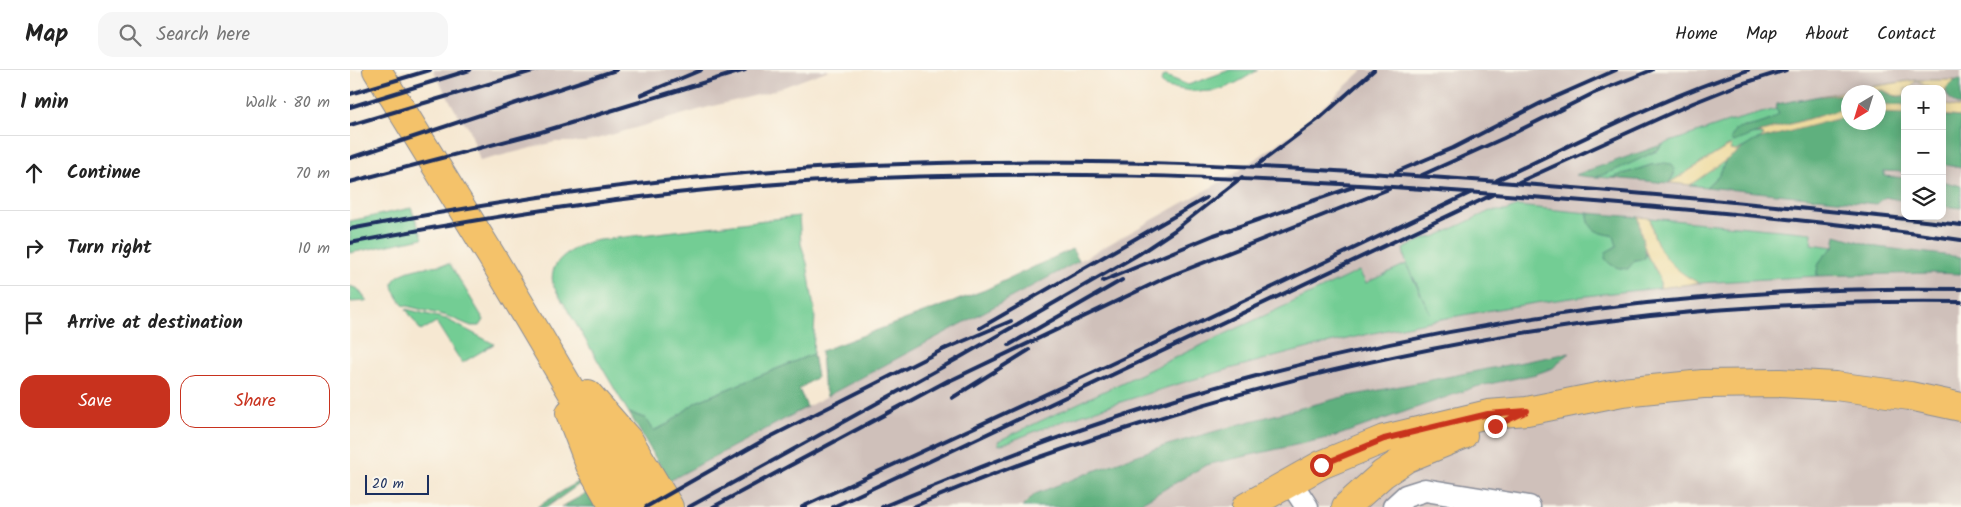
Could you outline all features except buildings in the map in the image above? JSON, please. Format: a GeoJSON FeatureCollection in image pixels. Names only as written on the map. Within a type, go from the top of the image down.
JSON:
{"type":"FeatureCollection","features":[{"type":"Feature","properties":{"kind":"main road"},"geometry":{"type":"LineString","coordinates":[[364,70],[450,209],[492,257]]}},
{"type":"Feature","properties":{"kind":"main road"},"geometry":{"type":"LineString","coordinates":[[377,70],[492,257],[640,507]]}},
{"type":"Feature","properties":{"kind":"main road"},"geometry":{"type":"LineString","coordinates":[[396,70],[480,202],[492,257]]}},
{"type":"Feature","properties":{"kind":"main road"},"geometry":{"type":"LineString","coordinates":[[543,342],[590,465],[614,507]]}},
{"type":"Feature","properties":{"kind":"main road"},"geometry":{"type":"LineString","coordinates":[[543,342],[630,442],[669,507]]}},
{"type":"Feature","properties":{"kind":"main road"},"geometry":{"type":"LineString","coordinates":[[1246,507],[1321,465],[1384,439],[1488,414],[1527,411],[1622,392],[1662,387],[1740,383],[1835,386],[1910,396],[1961,407]]}},
{"type":"Feature","properties":{"kind":"main road"},"geometry":{"type":"LineString","coordinates":[[1346,507],[1383,474],[1407,458],[1451,439],[1495,426],[1527,411]]}},
{"type":"Feature","properties":{"kind":"street"},"geometry":{"type":"LineString","coordinates":[[1290,481],[1307,507]]}},
{"type":"Feature","properties":{"kind":"street"},"geometry":{"type":"LineString","coordinates":[[1394,507],[1406,496],[1425,490],[1529,507]]}},
{"type":"Feature","properties":{"kind":"shaded area"},"geometry":{"type":"Polygon","coordinates":[[[433,70],[829,70],[770,92],[585,142],[555,142],[480,161],[470,130],[455,110],[433,70]]]}},
{"type":"Feature","properties":{"kind":"shaded area"},"geometry":{"type":"Polygon","coordinates":[[[1363,70],[1961,70],[1961,507],[685,507],[669,481],[1079,261],[1233,175],[1300,128],[1363,70]]]}},
{"type":"Feature","properties":{"kind":"green space"},"geometry":{"type":"Polygon","coordinates":[[[1230,70],[1258,70],[1239,82],[1213,91],[1203,92],[1172,88],[1161,83],[1162,77],[1166,76],[1188,85],[1230,70]]]}},
{"type":"Feature","properties":{"kind":"green space"},"geometry":{"type":"Polygon","coordinates":[[[1961,79],[1961,106],[1950,99],[1947,94],[1946,88],[1956,80],[1961,79]]]}},
{"type":"Feature","properties":{"kind":"green space"},"geometry":{"type":"Polygon","coordinates":[[[1886,92],[1894,96],[1901,96],[1901,105],[1886,106],[1886,92]]]}},
{"type":"Feature","properties":{"kind":"green space"},"geometry":{"type":"Polygon","coordinates":[[[1841,94],[1841,110],[1751,135],[1734,142],[1730,140],[1735,130],[1764,123],[1775,118],[1779,114],[1776,109],[1777,104],[1820,96],[1841,94]]]}},
{"type":"Feature","properties":{"kind":"green space"},"geometry":{"type":"Polygon","coordinates":[[[1776,109],[1779,114],[1772,119],[1758,125],[1744,127],[1750,135],[1761,134],[1763,137],[1761,139],[1736,151],[1730,150],[1730,145],[1669,183],[1675,173],[1651,165],[1611,178],[1595,177],[1657,151],[1664,144],[1728,122],[1776,109]]]}},
{"type":"Feature","properties":{"kind":"green space"},"geometry":{"type":"Polygon","coordinates":[[[1886,113],[1901,114],[1901,172],[1884,171],[1884,176],[1901,178],[1901,200],[1885,197],[1877,204],[1706,187],[1720,174],[1726,159],[1754,141],[1841,117],[1841,130],[1886,130],[1886,113]]]}},
{"type":"Feature","properties":{"kind":"green space"},"geometry":{"type":"Polygon","coordinates":[[[1946,116],[1961,117],[1961,168],[1946,165],[1946,116]]]}},
{"type":"Feature","properties":{"kind":"green space"},"geometry":{"type":"Polygon","coordinates":[[[1664,144],[1643,158],[1609,173],[1594,177],[1575,175],[1664,144]]]}},
{"type":"Feature","properties":{"kind":"green space"},"geometry":{"type":"Polygon","coordinates":[[[1726,159],[1720,174],[1706,187],[1690,185],[1726,159]]]}},
{"type":"Feature","properties":{"kind":"green space"},"geometry":{"type":"Polygon","coordinates":[[[1672,164],[1674,169],[1674,174],[1669,183],[1611,178],[1651,165],[1672,164]]]}},
{"type":"Feature","properties":{"kind":"green space"},"geometry":{"type":"Polygon","coordinates":[[[1946,182],[1961,186],[1961,208],[1946,206],[1946,182]]]}},
{"type":"Feature","properties":{"kind":"green space"},"geometry":{"type":"Polygon","coordinates":[[[1517,206],[1588,213],[1590,224],[1593,228],[1614,236],[1618,245],[1610,250],[1632,263],[1635,260],[1644,259],[1646,254],[1658,275],[1660,288],[1537,303],[1415,324],[1355,337],[1175,385],[1080,415],[999,445],[998,441],[1359,271],[1366,283],[1406,264],[1430,313],[1405,259],[1403,249],[1424,239],[1437,236],[1490,211],[1506,211],[1517,206]]]}},
{"type":"Feature","properties":{"kind":"green space"},"geometry":{"type":"Polygon","coordinates":[[[411,208],[423,238],[350,253],[350,221],[411,208]]]}},
{"type":"Feature","properties":{"kind":"green space"},"geometry":{"type":"Polygon","coordinates":[[[1588,213],[1638,217],[1646,254],[1644,259],[1635,260],[1628,269],[1618,268],[1609,263],[1605,258],[1606,252],[1617,246],[1614,236],[1593,228],[1590,224],[1588,213]]]}},
{"type":"Feature","properties":{"kind":"green space"},"geometry":{"type":"Polygon","coordinates":[[[799,216],[801,244],[807,263],[815,315],[813,354],[696,402],[668,424],[652,431],[645,418],[629,413],[554,287],[553,270],[557,263],[569,252],[592,241],[799,216]]]}},
{"type":"Feature","properties":{"kind":"green space"},"geometry":{"type":"Polygon","coordinates":[[[1650,218],[1812,233],[1811,244],[1834,247],[1822,260],[1818,267],[1817,276],[1699,283],[1680,272],[1666,258],[1656,240],[1650,218]]]}},
{"type":"Feature","properties":{"kind":"green space"},"geometry":{"type":"Polygon","coordinates":[[[1836,235],[1877,247],[1961,257],[1961,274],[1817,276],[1819,263],[1834,247],[1836,235]]]}},
{"type":"Feature","properties":{"kind":"green space"},"geometry":{"type":"Polygon","coordinates":[[[1072,249],[1079,261],[827,396],[823,381],[821,351],[985,290],[1072,249]]]}},
{"type":"Feature","properties":{"kind":"green space"},"geometry":{"type":"Polygon","coordinates":[[[450,264],[484,320],[480,326],[471,326],[447,316],[403,305],[395,292],[393,284],[395,279],[408,271],[450,264]]]}},
{"type":"Feature","properties":{"kind":"green space"},"geometry":{"type":"Polygon","coordinates":[[[350,286],[358,289],[367,301],[350,302],[350,286]]]}},
{"type":"Feature","properties":{"kind":"green space"},"geometry":{"type":"Polygon","coordinates":[[[406,309],[446,319],[494,344],[462,363],[436,322],[421,331],[406,309]]]}},
{"type":"Feature","properties":{"kind":"green space"},"geometry":{"type":"Polygon","coordinates":[[[1569,353],[1553,368],[1536,374],[1475,387],[1336,436],[1206,465],[1134,507],[1022,507],[1035,494],[1091,472],[1157,448],[1244,423],[1339,398],[1569,353]]]}},
{"type":"Feature","properties":{"kind":"green space"},"geometry":{"type":"Polygon","coordinates":[[[813,354],[817,377],[799,389],[807,407],[669,481],[629,413],[645,418],[653,431],[668,424],[696,402],[813,354]]]}},
{"type":"Feature","properties":{"kind":"green space"},"geometry":{"type":"Polygon","coordinates":[[[579,481],[581,483],[547,507],[537,507],[579,481]]]}},
{"type":"Feature","properties":{"kind":"green space"},"geometry":{"type":"Polygon","coordinates":[[[587,493],[592,497],[596,507],[561,507],[587,493]]]}},
{"type":"Feature","properties":{"kind":"sand"},"geometry":{"type":"Polygon","coordinates":[[[1916,80],[1955,80],[1946,88],[1946,85],[1924,85],[1916,81],[1912,85],[1901,85],[1901,96],[1886,91],[1886,85],[1881,85],[1916,80]]]}},
{"type":"Feature","properties":{"kind":"sand"},"geometry":{"type":"Polygon","coordinates":[[[1841,92],[1841,94],[1820,96],[1841,92]]]}},
{"type":"Feature","properties":{"kind":"sand"},"geometry":{"type":"Polygon","coordinates":[[[1901,105],[1901,114],[1886,113],[1886,106],[1901,105]]]}},
{"type":"Feature","properties":{"kind":"sand"},"geometry":{"type":"Polygon","coordinates":[[[1946,105],[1961,108],[1961,117],[1946,115],[1946,105]]]}},
{"type":"Feature","properties":{"kind":"sand"},"geometry":{"type":"Polygon","coordinates":[[[1840,110],[1841,118],[1761,139],[1763,135],[1758,133],[1840,110]]]}},
{"type":"Feature","properties":{"kind":"sand"},"geometry":{"type":"Polygon","coordinates":[[[1732,144],[1730,150],[1742,149],[1690,185],[1669,183],[1732,144]]]}},
{"type":"Feature","properties":{"kind":"sand"},"geometry":{"type":"Polygon","coordinates":[[[1638,217],[1650,218],[1660,249],[1666,257],[1681,272],[1699,283],[1660,288],[1660,278],[1648,257],[1638,217]]]}},
{"type":"Feature","properties":{"kind":"railway"},"geometry":{"type":"LineString","coordinates":[[350,94],[430,70]]}},
{"type":"Feature","properties":{"kind":"railway"},"geometry":{"type":"LineString","coordinates":[[350,107],[470,70]]}},
{"type":"Feature","properties":{"kind":"railway"},"geometry":{"type":"LineString","coordinates":[[350,125],[536,70]]}},
{"type":"Feature","properties":{"kind":"railway"},"geometry":{"type":"LineString","coordinates":[[350,158],[616,70]]}},
{"type":"Feature","properties":{"kind":"railway"},"geometry":{"type":"LineString","coordinates":[[641,95],[701,70]]}},
{"type":"Feature","properties":{"kind":"railway"},"geometry":{"type":"LineString","coordinates":[[350,182],[541,132],[745,70]]}},
{"type":"Feature","properties":{"kind":"railway"},"geometry":{"type":"LineString","coordinates":[[1256,166],[1320,118],[1374,70]]}},
{"type":"Feature","properties":{"kind":"railway"},"geometry":{"type":"LineString","coordinates":[[1396,172],[1453,148],[1541,103],[1616,70]]}},
{"type":"Feature","properties":{"kind":"railway"},"geometry":{"type":"LineString","coordinates":[[1594,93],[1652,70]]}},
{"type":"Feature","properties":{"kind":"railway"},"geometry":{"type":"LineString","coordinates":[[1497,180],[1652,107],[1748,70]]}},
{"type":"Feature","properties":{"kind":"railway"},"geometry":{"type":"LineString","coordinates":[[1519,182],[1693,103],[1738,85],[1786,70]]}},
{"type":"Feature","properties":{"kind":"railway"},"geometry":{"type":"LineString","coordinates":[[1422,175],[1504,138],[1600,90]]}},
{"type":"Feature","properties":{"kind":"railway"},"geometry":{"type":"LineString","coordinates":[[350,229],[480,206],[611,187],[808,168],[952,162],[1109,162],[1343,171],[1673,196],[1961,225]]}},
{"type":"Feature","properties":{"kind":"railway"},"geometry":{"type":"LineString","coordinates":[[350,243],[538,211],[728,188],[929,176],[1030,175],[1231,179],[1432,190],[1747,215],[1961,240]]}},
{"type":"Feature","properties":{"kind":"railway"},"geometry":{"type":"LineString","coordinates":[[689,507],[957,359],[1139,254],[1175,230],[1242,177]]}},
{"type":"Feature","properties":{"kind":"railway"},"geometry":{"type":"LineString","coordinates":[[1103,281],[1214,235],[1353,187]]}},
{"type":"Feature","properties":{"kind":"railway"},"geometry":{"type":"LineString","coordinates":[[943,384],[1165,278],[1389,189]]}},
{"type":"Feature","properties":{"kind":"railway"},"geometry":{"type":"LineString","coordinates":[[802,507],[1109,365],[1470,193]]}},
{"type":"Feature","properties":{"kind":"railway"},"geometry":{"type":"LineString","coordinates":[[833,507],[1492,195]]}},
{"type":"Feature","properties":{"kind":"railway"},"geometry":{"type":"LineString","coordinates":[[980,328],[1206,198]]}},
{"type":"Feature","properties":{"kind":"railway"},"geometry":{"type":"LineString","coordinates":[[1009,345],[1122,280]]}},
{"type":"Feature","properties":{"kind":"railway"},"geometry":{"type":"LineString","coordinates":[[882,507],[1080,430],[1187,396],[1295,366],[1404,341],[1514,321],[1625,306],[1737,295],[1849,290],[1961,289]]}},
{"type":"Feature","properties":{"kind":"railway"},"geometry":{"type":"LineString","coordinates":[[913,507],[1021,464],[1232,396],[1334,370],[1437,348],[1541,330],[1645,317],[1750,308],[1855,303],[1961,302]]}},
{"type":"Feature","properties":{"kind":"railway"},"geometry":{"type":"LineString","coordinates":[[940,351],[1011,321]]}},
{"type":"Feature","properties":{"kind":"railway"},"geometry":{"type":"LineString","coordinates":[[646,507],[764,440],[946,348]]}},
{"type":"Feature","properties":{"kind":"railway"},"geometry":{"type":"LineString","coordinates":[[952,398],[1029,350]]}},
{"type":"Feature","properties":{"kind":"railway"},"geometry":{"type":"LineString","coordinates":[[713,507],[949,380]]}},
{"type":"Feature","properties":{"kind":"route"},"geometry":{"type":"LineString","coordinates":[[1321,465],[1384,439],[1488,414],[1527,411],[1495,426]]}}]}
